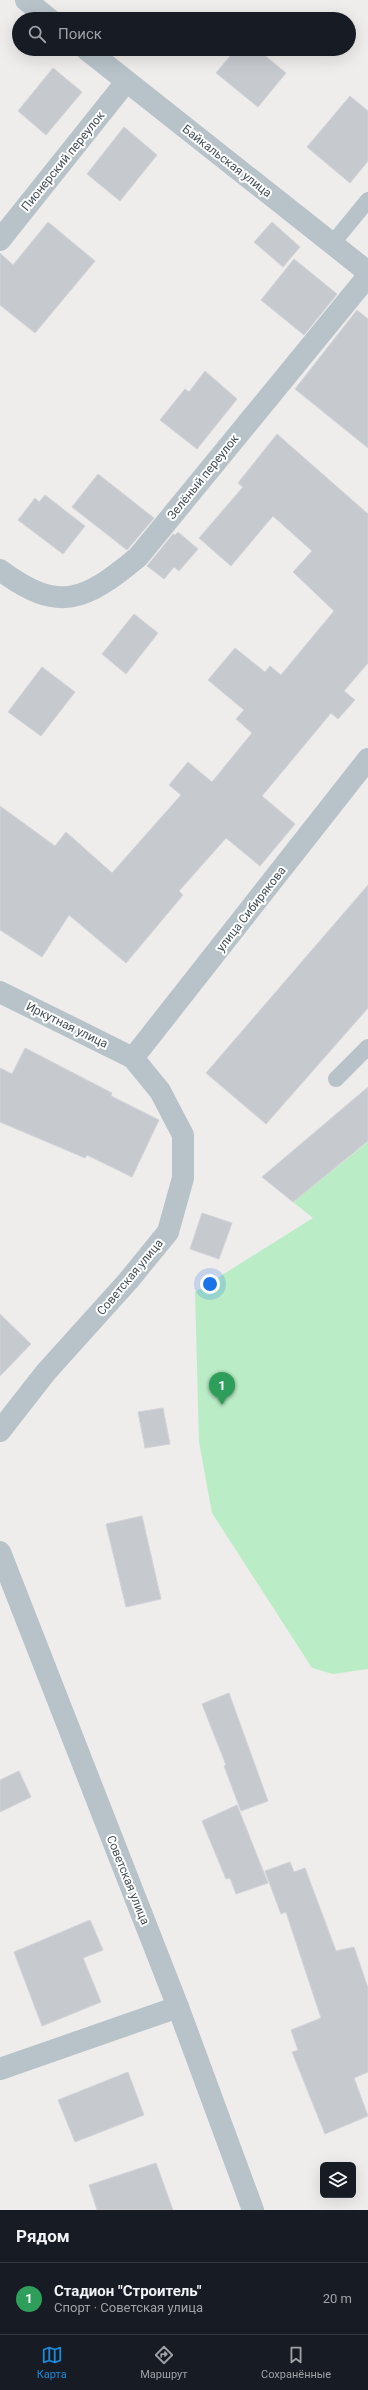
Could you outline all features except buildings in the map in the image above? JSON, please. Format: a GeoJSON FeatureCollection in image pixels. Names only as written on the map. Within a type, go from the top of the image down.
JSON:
{"type":"FeatureCollection","features":[{"type":"Feature","properties":{"kind":"street"},"geometry":{"type":"LineString","coordinates":[[26,0],[41,12]]}},
{"type":"Feature","properties":{"kind":"street","name":"Байкальская улица"},"geometry":{"type":"LineString","coordinates":[[94,56],[368,272]]}},
{"type":"Feature","properties":{"kind":"street","name":"Пионерский переулок"},"geometry":{"type":"LineString","coordinates":[[0,240],[126,82]]}},
{"type":"Feature","properties":{"kind":"street","name":"Зелёный переулок"},"geometry":{"type":"LineString","coordinates":[[0,570],[28,589],[45,596],[59,598],[74,596],[91,589],[123,569],[138,556],[368,276]]}},
{"type":"Feature","properties":{"kind":"street","name":"улица Сибирякова"},"geometry":{"type":"LineString","coordinates":[[133,1058],[368,760]]}},
{"type":"Feature","properties":{"kind":"street","name":"Иркутная улица"},"geometry":{"type":"LineString","coordinates":[[0,992],[133,1058]]}},
{"type":"Feature","properties":{"kind":"street","name":"Советская улица"},"geometry":{"type":"LineString","coordinates":[[0,1431],[46,1372],[128,1281],[168,1232],[183,1178],[183,1135],[160,1091],[133,1058]]}},
{"type":"Feature","properties":{"kind":"street","name":"Советская улица"},"geometry":{"type":"LineString","coordinates":[[0,1552],[178,2007],[253,2210]]}},
{"type":"Feature","properties":{"kind":"street"},"geometry":{"type":"LineString","coordinates":[[0,2069],[178,2007]]}},
{"type":"Feature","properties":{"kind":"lane"},"geometry":{"type":"LineString","coordinates":[[332,244],[368,200]]}},
{"type":"Feature","properties":{"kind":"lane"},"geometry":{"type":"LineString","coordinates":[[336,1079],[368,1047]]}},
{"type":"Feature","properties":{"kind":"green space"},"geometry":{"type":"Polygon","coordinates":[[[368,1142],[368,1669],[333,1674],[312,1668],[212,1513],[199,1442],[195,1292],[313,1218],[293,1202],[368,1142]]]}},
{"type":"Feature","properties":{"kind":"place","name":"Стадион \"Строитель\""},"geometry":{"type":"Point","coordinates":[222,1405]}}]}
